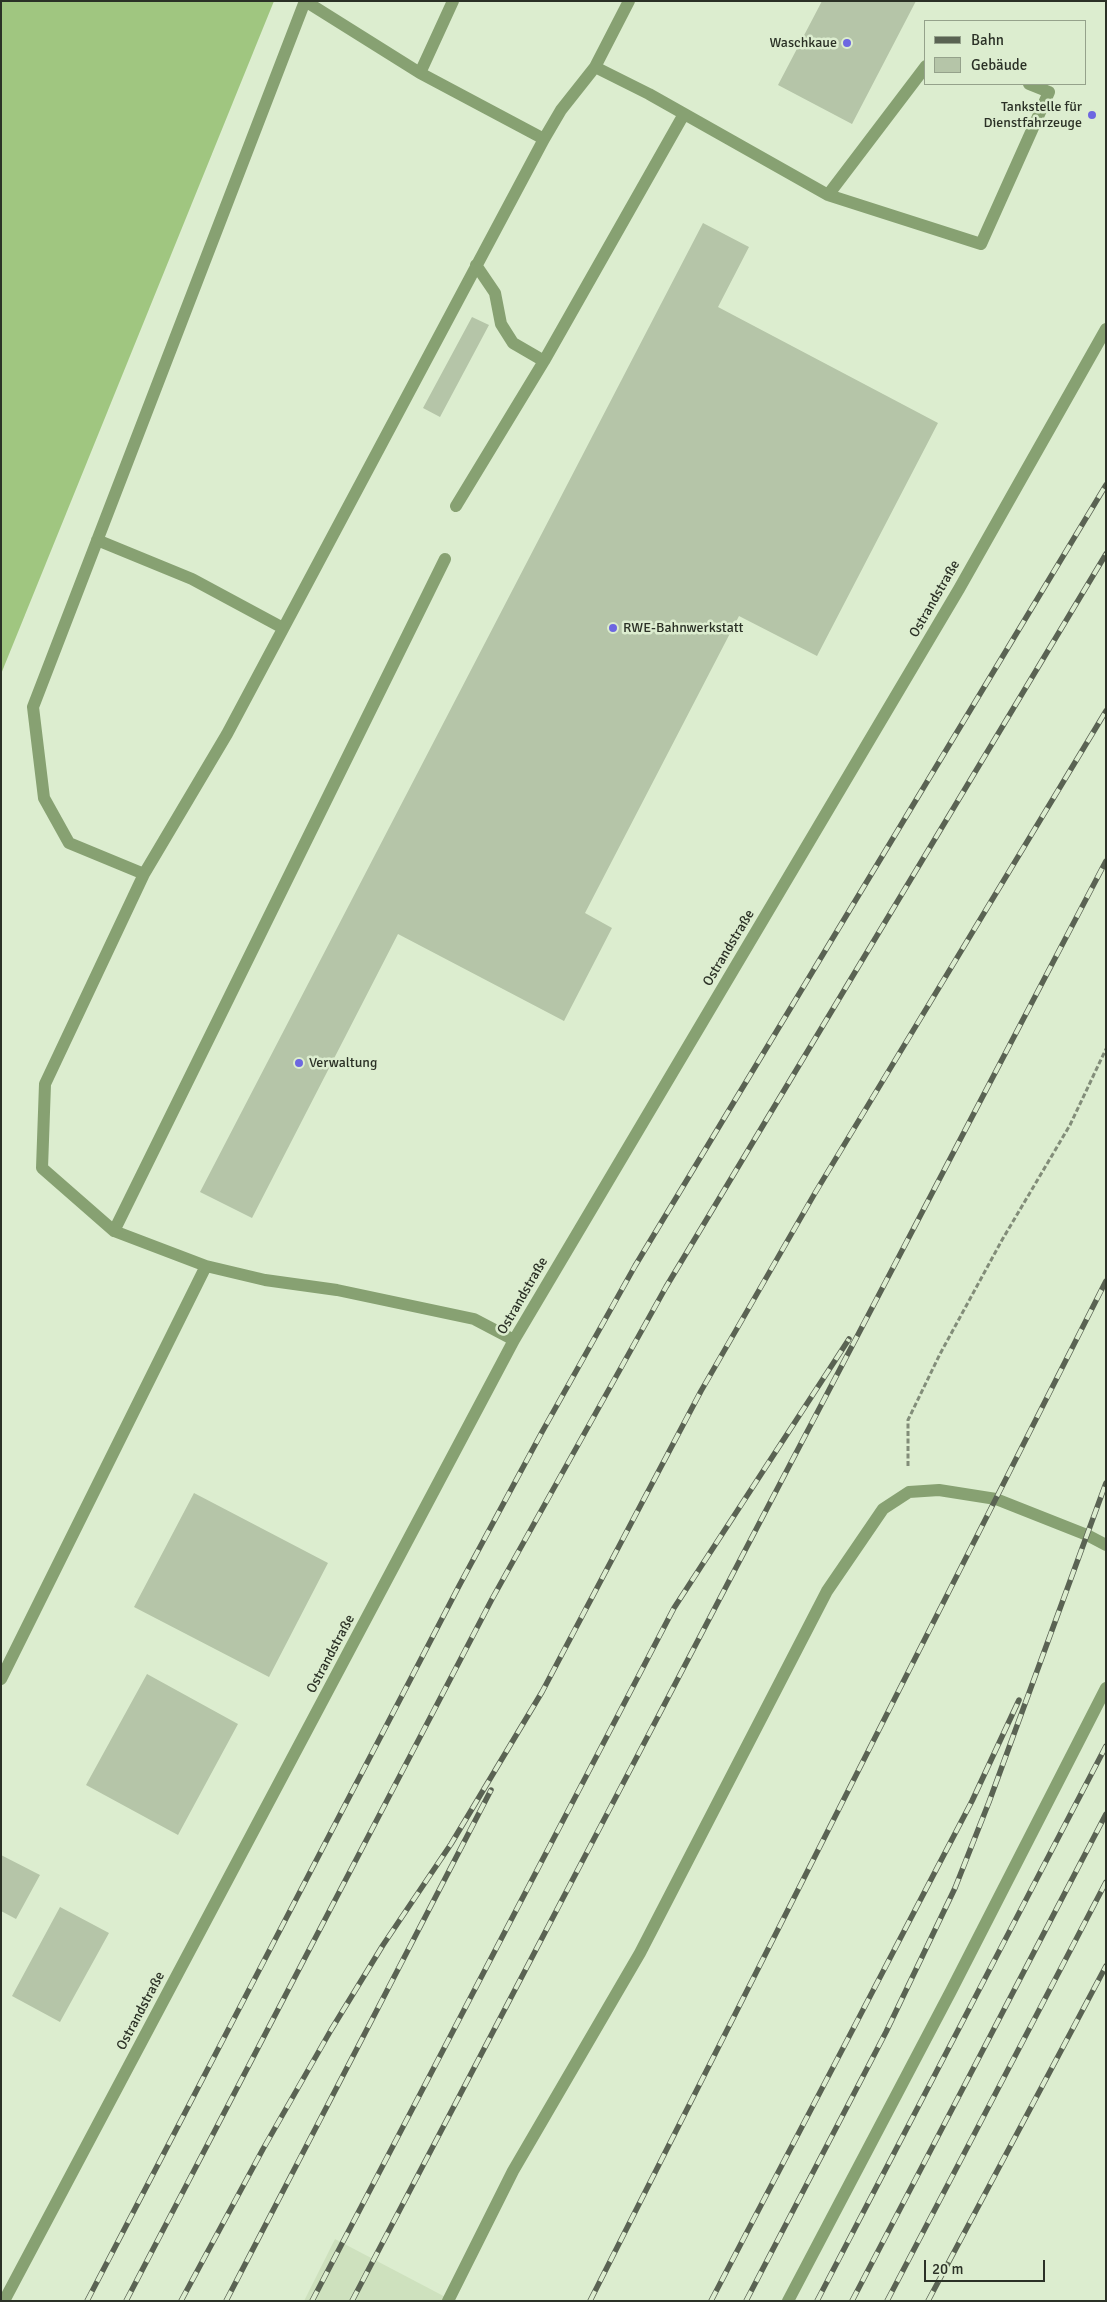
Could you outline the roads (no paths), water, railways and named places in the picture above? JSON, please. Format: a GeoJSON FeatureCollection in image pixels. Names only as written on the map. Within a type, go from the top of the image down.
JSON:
{"type":"FeatureCollection","features":[{"type":"Feature","properties":{"kind":"lane"},"geometry":{"type":"LineString","coordinates":[[144,874],[69,843],[44,798],[33,707],[305,1],[420,73],[544,139]]}},
{"type":"Feature","properties":{"kind":"lane"},"geometry":{"type":"LineString","coordinates":[[420,73],[453,1]]}},
{"type":"Feature","properties":{"kind":"lane"},"geometry":{"type":"LineString","coordinates":[[514,1340],[474,1319],[337,1290],[265,1280],[206,1266],[114,1231],[42,1168],[45,1084],[144,874],[227,734],[544,139],[561,110],[595,67],[629,1]]}},
{"type":"Feature","properties":{"kind":"lane"},"geometry":{"type":"LineString","coordinates":[[595,67],[684,114],[828,195],[981,244],[1049,92],[1032,85]]}},
{"type":"Feature","properties":{"kind":"lane"},"geometry":{"type":"LineString","coordinates":[[828,195],[924,69]]}},
{"type":"Feature","properties":{"kind":"lane"},"geometry":{"type":"LineString","coordinates":[[456,506],[544,361],[684,114]]}},
{"type":"Feature","properties":{"kind":"lane"},"geometry":{"type":"LineString","coordinates":[[476,265],[495,293],[501,324],[513,343],[544,361]]}},
{"type":"Feature","properties":{"kind":"lane","name":"Ostrandstraße"},"geometry":{"type":"LineString","coordinates":[[4,2301],[514,1340],[959,589],[1106,329]]}},
{"type":"Feature","properties":{"kind":"lane"},"geometry":{"type":"LineString","coordinates":[[97,540],[192,579],[283,628]]}},
{"type":"Feature","properties":{"kind":"lane"},"geometry":{"type":"LineString","coordinates":[[114,1231],[445,559]]}},
{"type":"Feature","properties":{"kind":"lane"},"geometry":{"type":"LineString","coordinates":[[1,1679],[206,1266]]}},
{"type":"Feature","properties":{"kind":"lane"},"geometry":{"type":"LineString","coordinates":[[448,2301],[513,2171],[640,1953],[828,1591],[883,1509],[909,1492],[939,1490],[996,1499],[1087,1535],[1106,1545]]}},
{"type":"Feature","properties":{"kind":"lane"},"geometry":{"type":"LineString","coordinates":[[788,2301],[951,1991],[1106,1688]]}},
{"type":"Feature","properties":{"kind":"railway"},"geometry":{"type":"LineString","coordinates":[[87,2301],[459,1586],[635,1266],[1106,485]]}},
{"type":"Feature","properties":{"kind":"railway"},"geometry":{"type":"LineString","coordinates":[[126,2301],[492,1599],[666,1287],[1106,554]]}},
{"type":"Feature","properties":{"kind":"railway"},"geometry":{"type":"LineString","coordinates":[[181,2301],[263,2149],[331,2030],[383,1945],[451,1844],[542,1692],[701,1391],[815,1193],[1106,711]]}},
{"type":"Feature","properties":{"kind":"railway"},"geometry":{"type":"LineString","coordinates":[[352,2301],[1106,861]]}},
{"type":"Feature","properties":{"kind":"railway"},"geometry":{"type":"LineString","coordinates":[[590,2301],[1106,1281]]}},
{"type":"Feature","properties":{"kind":"railway"},"geometry":{"type":"LineString","coordinates":[[312,2301],[674,1608],[849,1339]]}},
{"type":"Feature","properties":{"kind":"railway"},"geometry":{"type":"LineString","coordinates":[[746,2301],[886,2032],[955,1888],[989,1802],[1106,1483]]}},
{"type":"Feature","properties":{"kind":"railway"},"geometry":{"type":"LineString","coordinates":[[711,2301],[972,1801],[1019,1700]]}},
{"type":"Feature","properties":{"kind":"railway"},"geometry":{"type":"LineString","coordinates":[[817,2301],[1106,1746]]}},
{"type":"Feature","properties":{"kind":"railway"},"geometry":{"type":"LineString","coordinates":[[226,2301],[491,1790]]}},
{"type":"Feature","properties":{"kind":"railway"},"geometry":{"type":"LineString","coordinates":[[852,2301],[1106,1814]]}},
{"type":"Feature","properties":{"kind":"railway"},"geometry":{"type":"LineString","coordinates":[[887,2301],[1106,1882]]}},
{"type":"Feature","properties":{"kind":"railway"},"geometry":{"type":"LineString","coordinates":[[928,2301],[1106,1966]]}},
{"type":"Feature","properties":{"kind":"place","name":"Waschkaue"},"geometry":{"type":"Point","coordinates":[847,43]}},
{"type":"Feature","properties":{"kind":"place","name":"Tankstelle für Dienstfahrzeuge"},"geometry":{"type":"Point","coordinates":[1092,115]}},
{"type":"Feature","properties":{"kind":"place","name":"RWE-Bahnwerkstatt"},"geometry":{"type":"Point","coordinates":[613,628]}},
{"type":"Feature","properties":{"kind":"place","name":"Verwaltung"},"geometry":{"type":"Point","coordinates":[299,1063]}}]}
